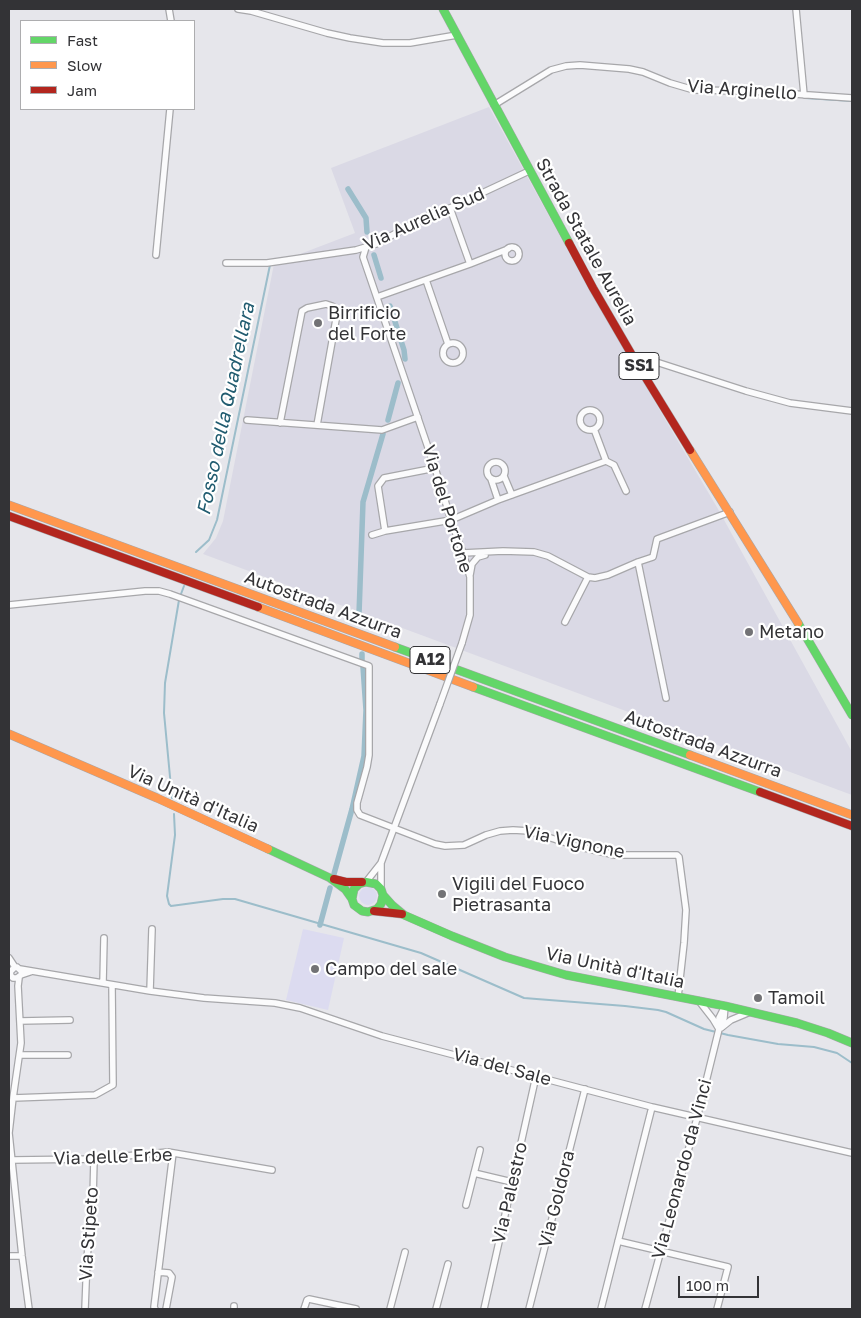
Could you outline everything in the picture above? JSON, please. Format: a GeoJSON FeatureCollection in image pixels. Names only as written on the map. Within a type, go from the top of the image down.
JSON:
{"type":"FeatureCollection","features":[{"type":"Feature","properties":{"kind":"main road","name":"Strada Statale Aurelia"},"geometry":{"type":"LineString","coordinates":[[443,9],[593,288],[636,362],[730,512],[852,714]]}},
{"type":"Feature","properties":{"kind":"main road","name":"Autostrada Azzurra"},"geometry":{"type":"LineString","coordinates":[[9,505],[852,815]]}},
{"type":"Feature","properties":{"kind":"main road","name":"Autostrada Azzurra"},"geometry":{"type":"LineString","coordinates":[[9,516],[852,826]]}},
{"type":"Feature","properties":{"kind":"main road","name":"Via Unità d'Italia"},"geometry":{"type":"LineString","coordinates":[[11,736],[157,798],[330,878],[345,890],[352,899]]}},
{"type":"Feature","properties":{"kind":"main road"},"geometry":{"type":"LineString","coordinates":[[330,878],[346,882],[364,882],[372,882],[382,892],[381,904],[368,912],[356,908],[352,899],[354,889],[364,882]]}},
{"type":"Feature","properties":{"kind":"main road","name":"Via Unità d'Italia"},"geometry":{"type":"LineString","coordinates":[[382,892],[392,905],[404,915],[480,948],[538,967],[566,975],[725,1006],[809,1026],[852,1043]]}},
{"type":"Feature","properties":{"kind":"main road"},"geometry":{"type":"LineString","coordinates":[[374,910],[404,915]]}},
{"type":"Feature","properties":{"kind":"street"},"geometry":{"type":"LineString","coordinates":[[238,9],[327,33],[382,43],[410,43],[457,34]]}},
{"type":"Feature","properties":{"kind":"street"},"geometry":{"type":"LineString","coordinates":[[796,9],[804,95]]}},
{"type":"Feature","properties":{"kind":"street","name":"Via Arginello"},"geometry":{"type":"LineString","coordinates":[[494,105],[551,70],[580,65],[643,72],[694,90],[751,91],[852,98]]}},
{"type":"Feature","properties":{"kind":"street"},"geometry":{"type":"LineString","coordinates":[[156,255],[170,110]]}},
{"type":"Feature","properties":{"kind":"street","name":"Via Aurelia Sud"},"geometry":{"type":"LineString","coordinates":[[226,263],[267,263],[356,250],[376,244],[435,212],[450,208],[530,171]]}},
{"type":"Feature","properties":{"kind":"street"},"geometry":{"type":"LineString","coordinates":[[450,208],[470,264]]}},
{"type":"Feature","properties":{"kind":"street","name":"Via del Portone"},"geometry":{"type":"LineString","coordinates":[[364,882],[381,863],[462,643],[470,615],[470,576],[450,520],[436,468],[363,257],[366,247]]}},
{"type":"Feature","properties":{"kind":"street"},"geometry":{"type":"LineString","coordinates":[[377,297],[508,249]]}},
{"type":"Feature","properties":{"kind":"street"},"geometry":{"type":"LineString","coordinates":[[426,280],[448,344]]}},
{"type":"Feature","properties":{"kind":"street"},"geometry":{"type":"LineString","coordinates":[[280,423],[302,311],[326,304],[336,309],[337,314],[317,425]]}},
{"type":"Feature","properties":{"kind":"street"},"geometry":{"type":"LineString","coordinates":[[636,362],[642,358],[648,359],[746,391],[790,403],[852,411]]}},
{"type":"Feature","properties":{"kind":"street"},"geometry":{"type":"LineString","coordinates":[[247,420],[382,430],[418,417]]}},
{"type":"Feature","properties":{"kind":"street"},"geometry":{"type":"LineString","coordinates":[[594,429],[606,461],[614,465],[626,491]]}},
{"type":"Feature","properties":{"kind":"street"},"geometry":{"type":"LineString","coordinates":[[372,535],[450,520],[498,500],[606,461]]}},
{"type":"Feature","properties":{"kind":"street"},"geometry":{"type":"LineString","coordinates":[[498,500],[491,480],[487,475],[488,466],[494,462],[500,463],[504,467],[504,476],[512,495]]}},
{"type":"Feature","properties":{"kind":"street"},"geometry":{"type":"LineString","coordinates":[[385,531],[378,486],[384,478],[436,468]]}},
{"type":"Feature","properties":{"kind":"street"},"geometry":{"type":"LineString","coordinates":[[491,480],[499,480],[504,476]]}},
{"type":"Feature","properties":{"kind":"street"},"geometry":{"type":"LineString","coordinates":[[463,553],[534,552],[548,556],[588,577],[595,578],[608,575],[653,557],[657,539],[730,512]]}},
{"type":"Feature","properties":{"kind":"street"},"geometry":{"type":"LineString","coordinates":[[470,576],[472,564],[478,557],[495,552]]}},
{"type":"Feature","properties":{"kind":"street"},"geometry":{"type":"LineString","coordinates":[[638,562],[666,698]]}},
{"type":"Feature","properties":{"kind":"street"},"geometry":{"type":"LineString","coordinates":[[565,622],[588,577]]}},
{"type":"Feature","properties":{"kind":"street"},"geometry":{"type":"LineString","coordinates":[[9,605],[159,591],[369,666],[368,761],[357,803],[357,810],[360,815],[394,827]]}},
{"type":"Feature","properties":{"kind":"street","name":"Via Vignone"},"geometry":{"type":"LineString","coordinates":[[394,827],[435,844],[446,846],[464,845],[486,834],[513,830],[529,831],[576,846],[615,855],[678,855],[686,910],[678,997]]}},
{"type":"Feature","properties":{"kind":"street"},"geometry":{"type":"LineString","coordinates":[[381,863],[382,892]]}},
{"type":"Feature","properties":{"kind":"street"},"geometry":{"type":"LineString","coordinates":[[150,991],[152,929]]}},
{"type":"Feature","properties":{"kind":"street"},"geometry":{"type":"LineString","coordinates":[[103,983],[104,938]]}},
{"type":"Feature","properties":{"kind":"street"},"geometry":{"type":"LineString","coordinates":[[9,955],[18,986],[21,1044],[9,1134],[29,1309]]}},
{"type":"Feature","properties":{"kind":"street","name":"Via del Sale"},"geometry":{"type":"LineString","coordinates":[[15,973],[32,971],[150,991],[204,998],[275,1003],[300,1008],[382,1036],[652,1107],[852,1153]]}},
{"type":"Feature","properties":{"kind":"street"},"geometry":{"type":"LineString","coordinates":[[13,1098],[95,1095],[114,1085],[112,985]]}},
{"type":"Feature","properties":{"kind":"street"},"geometry":{"type":"LineString","coordinates":[[699,1001],[719,1029],[731,1020],[750,1012]]}},
{"type":"Feature","properties":{"kind":"street","name":"Via Leonardo da Vinci"},"geometry":{"type":"LineString","coordinates":[[645,1309],[697,1118],[719,1029],[719,1018],[725,1006]]}},
{"type":"Feature","properties":{"kind":"street"},"geometry":{"type":"LineString","coordinates":[[20,1022],[70,1020]]}},
{"type":"Feature","properties":{"kind":"street"},"geometry":{"type":"LineString","coordinates":[[20,1055],[68,1055]]}},
{"type":"Feature","properties":{"kind":"street","name":"Via Palestro"},"geometry":{"type":"LineString","coordinates":[[484,1309],[536,1076]]}},
{"type":"Feature","properties":{"kind":"street","name":"Via Goldora"},"geometry":{"type":"LineString","coordinates":[[528,1309],[585,1089]]}},
{"type":"Feature","properties":{"kind":"street"},"geometry":{"type":"LineString","coordinates":[[601,1309],[652,1107]]}},
{"type":"Feature","properties":{"kind":"street"},"geometry":{"type":"LineString","coordinates":[[466,1205],[480,1150]]}},
{"type":"Feature","properties":{"kind":"street","name":"Via delle Erbe"},"geometry":{"type":"LineString","coordinates":[[12,1160],[94,1159],[168,1152],[272,1170]]}},
{"type":"Feature","properties":{"kind":"street"},"geometry":{"type":"LineString","coordinates":[[155,1309],[172,1153]]}},
{"type":"Feature","properties":{"kind":"street","name":"Via Stipeto"},"geometry":{"type":"LineString","coordinates":[[85,1309],[94,1159]]}},
{"type":"Feature","properties":{"kind":"street"},"geometry":{"type":"LineString","coordinates":[[474,1173],[512,1182]]}},
{"type":"Feature","properties":{"kind":"street"},"geometry":{"type":"LineString","coordinates":[[618,1241],[728,1267],[718,1309]]}},
{"type":"Feature","properties":{"kind":"street"},"geometry":{"type":"LineString","coordinates":[[390,1309],[405,1252]]}},
{"type":"Feature","properties":{"kind":"street"},"geometry":{"type":"LineString","coordinates":[[9,1256],[22,1256]]}},
{"type":"Feature","properties":{"kind":"street"},"geometry":{"type":"LineString","coordinates":[[436,1309],[448,1264]]}},
{"type":"Feature","properties":{"kind":"street"},"geometry":{"type":"LineString","coordinates":[[158,1272],[169,1273],[172,1277],[166,1309]]}},
{"type":"Feature","properties":{"kind":"street"},"geometry":{"type":"LineString","coordinates":[[304,1309],[309,1299],[356,1309]]}},
{"type":"Feature","properties":{"kind":"shaded area"},"geometry":{"type":"Polygon","coordinates":[[[489,107],[596,302],[718,509],[852,752],[852,795],[203,554],[216,538],[223,521],[274,264],[355,233],[331,168],[489,107]]]}},
{"type":"Feature","properties":{"kind":"shaded area"},"geometry":{"type":"Polygon","coordinates":[[[364,887],[372,887],[377,892],[375,903],[364,905],[359,900],[359,892],[364,887]]]}},
{"type":"Feature","properties":{"kind":"shaded area","name":"Campo del sale"},"geometry":{"type":"Polygon","coordinates":[[[303,929],[344,938],[328,1010],[286,1000],[303,929]]]}},
{"type":"Feature","properties":{"kind":"waterway"},"geometry":{"type":"LineString","coordinates":[[805,98],[852,101]]}},
{"type":"Feature","properties":{"kind":"waterway"},"geometry":{"type":"LineString","coordinates":[[348,189],[366,218],[367,232]]}},
{"type":"Feature","properties":{"kind":"waterway"},"geometry":{"type":"LineString","coordinates":[[374,255],[381,278]]}},
{"type":"Feature","properties":{"kind":"waterway","name":"Fosso della Quadrellara"},"geometry":{"type":"LineString","coordinates":[[196,552],[209,540],[217,520],[270,265]]}},
{"type":"Feature","properties":{"kind":"waterway"},"geometry":{"type":"LineString","coordinates":[[390,306],[405,359]]}},
{"type":"Feature","properties":{"kind":"waterway"},"geometry":{"type":"LineString","coordinates":[[388,420],[398,383]]}},
{"type":"Feature","properties":{"kind":"waterway"},"geometry":{"type":"LineString","coordinates":[[359,614],[363,502],[383,434]]}},
{"type":"Feature","properties":{"kind":"waterway","name":"Fosso della Quadrellara"},"geometry":{"type":"LineString","coordinates":[[181,594],[184,586]]}},
{"type":"Feature","properties":{"kind":"waterway","name":"Fosso della Quadrellara"},"geometry":{"type":"LineString","coordinates":[[172,798],[164,713],[165,683],[179,600]]}},
{"type":"Feature","properties":{"kind":"waterway"},"geometry":{"type":"LineString","coordinates":[[362,654],[362,661]]}},
{"type":"Feature","properties":{"kind":"waterway"},"geometry":{"type":"LineString","coordinates":[[334,874],[364,756],[366,710],[363,667]]}},
{"type":"Feature","properties":{"kind":"waterway","name":"Fosso della Quadrellara"},"geometry":{"type":"LineString","coordinates":[[174,814],[175,835],[167,896],[171,906],[235,899],[421,953],[524,998],[658,1010],[704,1029],[778,1044],[814,1047],[837,1053],[852,1063]]}},
{"type":"Feature","properties":{"kind":"waterway"},"geometry":{"type":"LineString","coordinates":[[320,925],[330,888]]}},
{"type":"Feature","properties":{"kind":"traffic: fast"},"geometry":{"type":"LineString","coordinates":[[443,9],[569,243]]}},
{"type":"Feature","properties":{"kind":"traffic: fast"},"geometry":{"type":"LineString","coordinates":[[798,623],[852,715]]}},
{"type":"Feature","properties":{"kind":"traffic: fast"},"geometry":{"type":"LineString","coordinates":[[395,647],[690,755]]}},
{"type":"Feature","properties":{"kind":"traffic: fast"},"geometry":{"type":"LineString","coordinates":[[473,687],[760,792]]}},
{"type":"Feature","properties":{"kind":"traffic: fast"},"geometry":{"type":"LineString","coordinates":[[268,849],[330,878],[345,889],[354,905],[362,911],[368,912],[377,909],[381,904],[383,895],[381,889],[376,884],[366,882],[359,884],[354,889],[352,899]]}},
{"type":"Feature","properties":{"kind":"traffic: fast"},"geometry":{"type":"LineString","coordinates":[[383,895],[404,915],[505,957],[566,975],[725,1006],[797,1023],[852,1043]]}},
{"type":"Feature","properties":{"kind":"traffic: slow"},"geometry":{"type":"LineString","coordinates":[[690,450],[798,623]]}},
{"type":"Feature","properties":{"kind":"traffic: slow"},"geometry":{"type":"LineString","coordinates":[[9,505],[395,647]]}},
{"type":"Feature","properties":{"kind":"traffic: slow"},"geometry":{"type":"LineString","coordinates":[[258,607],[473,687]]}},
{"type":"Feature","properties":{"kind":"traffic: slow"},"geometry":{"type":"LineString","coordinates":[[9,734],[157,798],[268,849]]}},
{"type":"Feature","properties":{"kind":"traffic: slow"},"geometry":{"type":"LineString","coordinates":[[690,755],[852,815]]}},
{"type":"Feature","properties":{"kind":"traffic: jam"},"geometry":{"type":"LineString","coordinates":[[569,243],[636,362],[690,450]]}},
{"type":"Feature","properties":{"kind":"traffic: jam"},"geometry":{"type":"LineString","coordinates":[[9,516],[258,607]]}},
{"type":"Feature","properties":{"kind":"traffic: jam"},"geometry":{"type":"LineString","coordinates":[[760,792],[852,826]]}},
{"type":"Feature","properties":{"kind":"traffic: jam"},"geometry":{"type":"LineString","coordinates":[[334,879],[346,882],[362,882]]}},
{"type":"Feature","properties":{"kind":"traffic: jam"},"geometry":{"type":"LineString","coordinates":[[374,911],[402,914]]}},
{"type":"Feature","properties":{"kind":"place","name":"Birrificio del Forte"},"geometry":{"type":"Point","coordinates":[318,323]}},
{"type":"Feature","properties":{"kind":"place","name":"Metano"},"geometry":{"type":"Point","coordinates":[749,632]}},
{"type":"Feature","properties":{"kind":"place","name":"Vigili del Fuoco Pietrasanta"},"geometry":{"type":"Point","coordinates":[442,894]}},
{"type":"Feature","properties":{"kind":"place","name":"Campo del sale"},"geometry":{"type":"Point","coordinates":[315,969]}},
{"type":"Feature","properties":{"kind":"place","name":"Tamoil"},"geometry":{"type":"Point","coordinates":[758,998]}}]}
